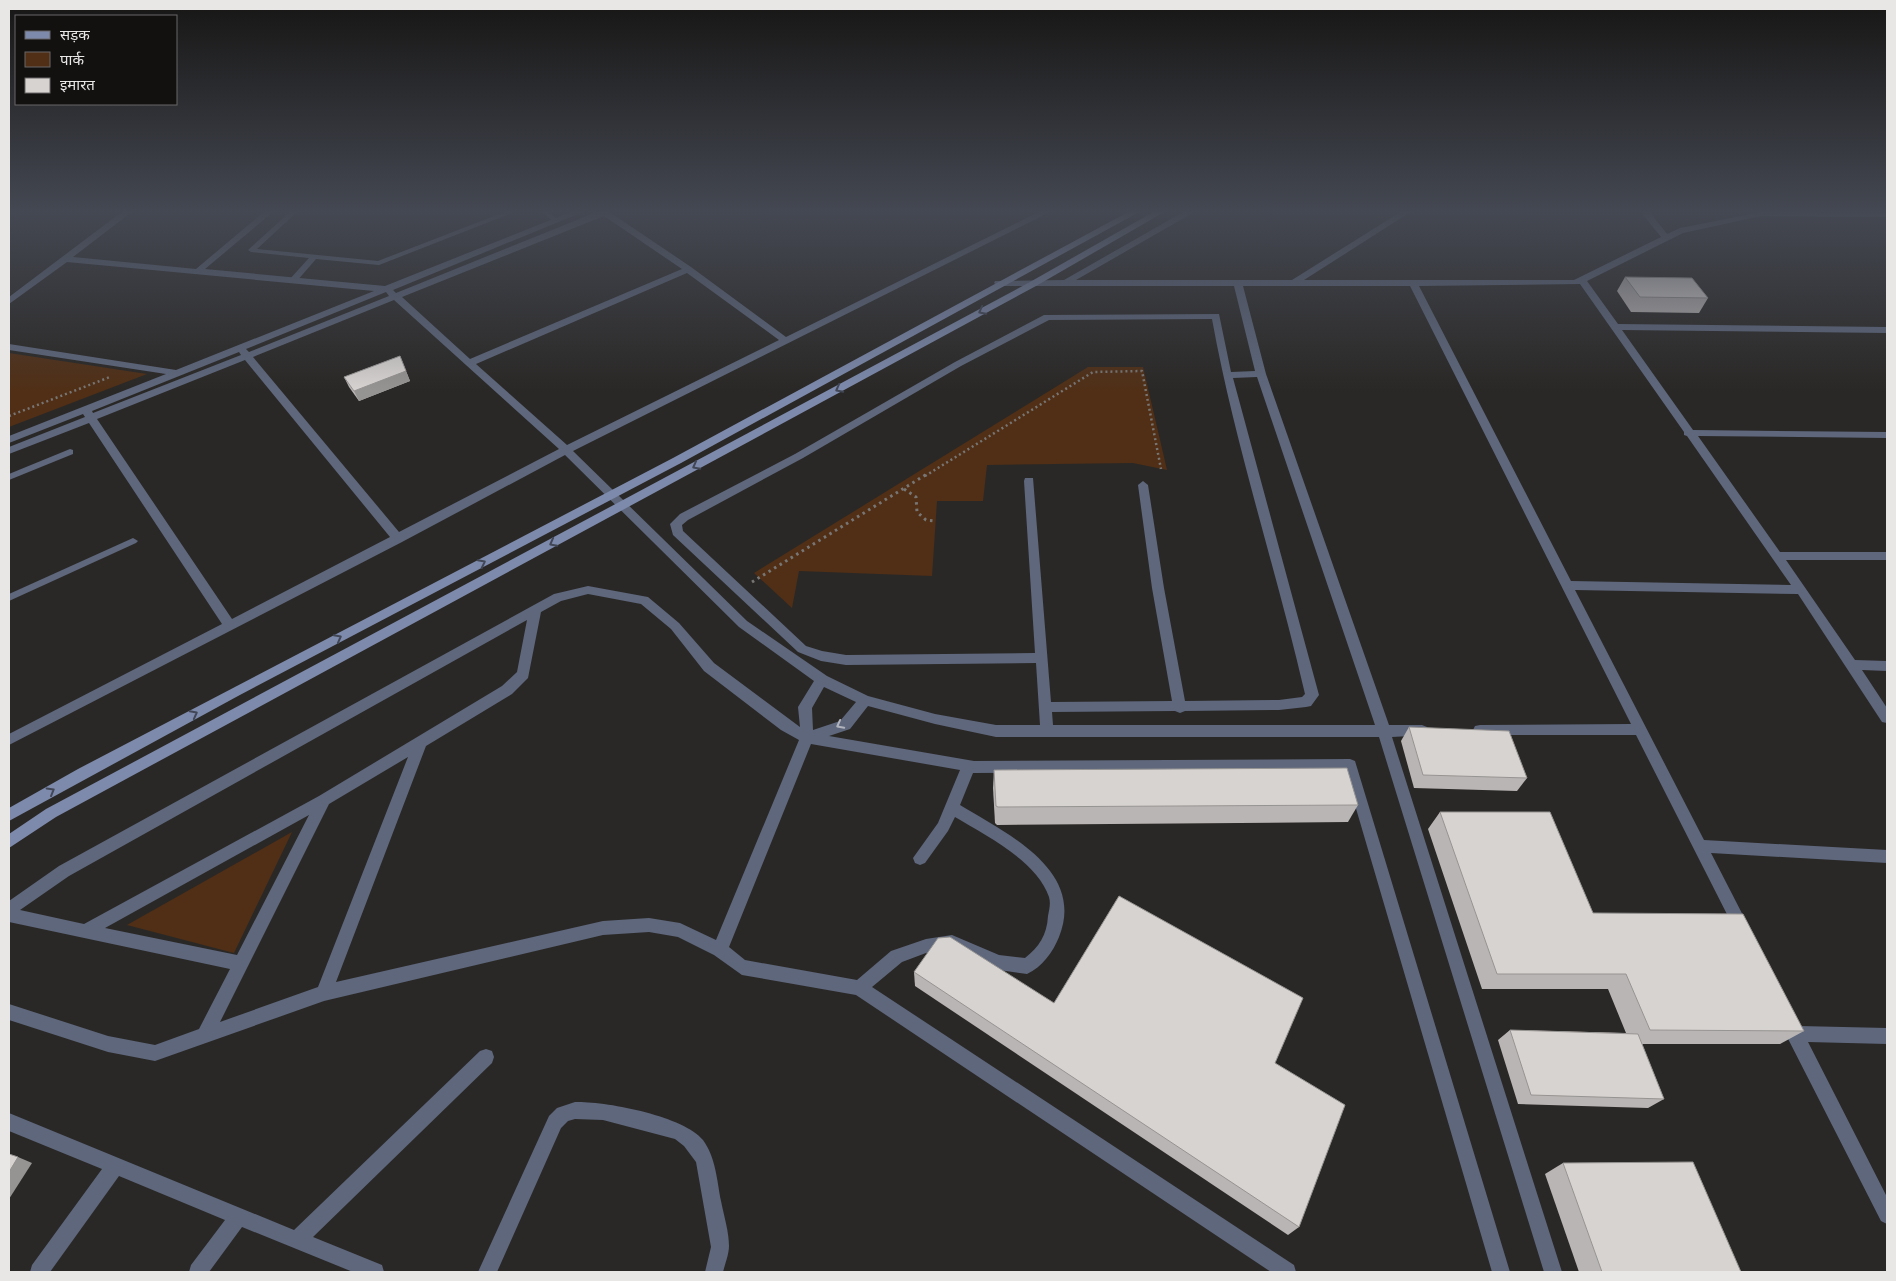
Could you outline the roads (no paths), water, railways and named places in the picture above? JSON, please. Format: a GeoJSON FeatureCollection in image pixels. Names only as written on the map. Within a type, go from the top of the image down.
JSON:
{"type":"FeatureCollection","features":[{"type":"Feature","properties":{"kind":"street"},"geometry":{"type":"LineString","coordinates":[[9,301],[49,271]]}},
{"type":"Feature","properties":{"kind":"street"},"geometry":{"type":"LineString","coordinates":[[198,271],[392,292],[441,271]]}},
{"type":"Feature","properties":{"kind":"street"},"geometry":{"type":"LineString","coordinates":[[9,440],[89,413],[449,271]]}},
{"type":"Feature","properties":{"kind":"street"},"geometry":{"type":"LineString","coordinates":[[469,363],[684,271]]}},
{"type":"Feature","properties":{"kind":"street"},"geometry":{"type":"LineString","coordinates":[[690,271],[786,341]]}},
{"type":"Feature","properties":{"kind":"street"},"geometry":{"type":"LineString","coordinates":[[9,740],[566,450],[928,271]]}},
{"type":"Feature","properties":{"kind":"street"},"geometry":{"type":"LineString","coordinates":[[9,815],[337,638],[612,495],[1023,271]]}},
{"type":"Feature","properties":{"kind":"street"},"geometry":{"type":"LineString","coordinates":[[9,842],[51,813],[1056,271]]}},
{"type":"Feature","properties":{"kind":"street"},"geometry":{"type":"LineString","coordinates":[[1065,284],[1088,271]]}},
{"type":"Feature","properties":{"kind":"street"},"geometry":{"type":"LineString","coordinates":[[1292,284],[1313,271]]}},
{"type":"Feature","properties":{"kind":"street"},"geometry":{"type":"LineString","coordinates":[[998,284],[1576,283],[1600,271]]}},
{"type":"Feature","properties":{"kind":"street"},"geometry":{"type":"LineString","coordinates":[[1582,280],[1800,590],[1887,718]]}},
{"type":"Feature","properties":{"kind":"street"},"geometry":{"type":"LineString","coordinates":[[1238,284],[1261,374],[1384,731],[1553,1272]]}},
{"type":"Feature","properties":{"kind":"street"},"geometry":{"type":"LineString","coordinates":[[1413,284],[1568,585],[1747,940]]}},
{"type":"Feature","properties":{"kind":"street"},"geometry":{"type":"LineString","coordinates":[[392,292],[566,450],[743,624],[822,680],[865,700],[934,719],[996,731],[1433,731]]}},
{"type":"Feature","properties":{"kind":"street"},"geometry":{"type":"LineString","coordinates":[[1042,658],[846,660],[821,656],[802,649],[677,532],[676,524],[684,517],[807,451],[958,364],[1047,317],[1216,316],[1227,375],[1300,640],[1312,695],[1306,702],[1279,705],[1180,708],[1045,707]]}},
{"type":"Feature","properties":{"kind":"street"},"geometry":{"type":"LineString","coordinates":[[1615,327],[1887,330]]}},
{"type":"Feature","properties":{"kind":"street"},"geometry":{"type":"LineString","coordinates":[[9,347],[176,373]]}},
{"type":"Feature","properties":{"kind":"street"},"geometry":{"type":"LineString","coordinates":[[9,451],[176,373],[243,352]]}},
{"type":"Feature","properties":{"kind":"street"},"geometry":{"type":"LineString","coordinates":[[243,352],[398,539]]}},
{"type":"Feature","properties":{"kind":"street"},"geometry":{"type":"LineString","coordinates":[[1227,375],[1261,374]]}},
{"type":"Feature","properties":{"kind":"street"},"geometry":{"type":"LineString","coordinates":[[89,413],[230,626]]}},
{"type":"Feature","properties":{"kind":"street"},"geometry":{"type":"LineString","coordinates":[[1688,433],[1887,435]]}},
{"type":"Feature","properties":{"kind":"street"},"geometry":{"type":"LineString","coordinates":[[1029,481],[1047,732]]}},
{"type":"Feature","properties":{"kind":"street"},"geometry":{"type":"LineString","coordinates":[[1143,485],[1158,588],[1180,708]]}},
{"type":"Feature","properties":{"kind":"street"},"geometry":{"type":"LineString","coordinates":[[1776,556],[1887,556]]}},
{"type":"Feature","properties":{"kind":"street"},"geometry":{"type":"LineString","coordinates":[[1568,585],[1800,590]]}},
{"type":"Feature","properties":{"kind":"street"},"geometry":{"type":"LineString","coordinates":[[9,910],[23,898],[64,871],[535,612],[558,597],[588,590],[644,600],[675,626],[709,667],[786,726],[807,738],[969,766],[1350,765],[1501,1272]]}},
{"type":"Feature","properties":{"kind":"street"},"geometry":{"type":"LineString","coordinates":[[87,930],[324,800],[507,690],[523,674],[535,612]]}},
{"type":"Feature","properties":{"kind":"street"},"geometry":{"type":"LineString","coordinates":[[1851,666],[1887,666]]}},
{"type":"Feature","properties":{"kind":"street"},"geometry":{"type":"LineString","coordinates":[[720,950],[807,738],[805,707],[822,680]]}},
{"type":"Feature","properties":{"kind":"street"},"geometry":{"type":"LineString","coordinates":[[807,738],[845,725],[865,700]]}},
{"type":"Feature","properties":{"kind":"street"},"geometry":{"type":"LineString","coordinates":[[1472,730],[1640,729]]}},
{"type":"Feature","properties":{"kind":"street"},"geometry":{"type":"LineString","coordinates":[[324,993],[421,740]]}},
{"type":"Feature","properties":{"kind":"street"},"geometry":{"type":"LineString","coordinates":[[920,858],[943,827],[969,766]]}},
{"type":"Feature","properties":{"kind":"street"},"geometry":{"type":"LineString","coordinates":[[204,1036],[324,800]]}},
{"type":"Feature","properties":{"kind":"street"},"geometry":{"type":"LineString","coordinates":[[860,988],[897,956],[926,946],[952,942],[999,962],[1027,966],[1045,952],[1055,927],[1057,900],[1044,873],[1018,850],[951,807]]}},
{"type":"Feature","properties":{"kind":"street"},"geometry":{"type":"LineString","coordinates":[[1699,846],[1887,857]]}},
{"type":"Feature","properties":{"kind":"street"},"geometry":{"type":"LineString","coordinates":[[9,915],[242,964]]}},
{"type":"Feature","properties":{"kind":"street"},"geometry":{"type":"LineString","coordinates":[[9,1012],[108,1044],[154,1053],[324,993],[603,928],[649,925],[680,930],[720,950],[742,967],[860,988],[1287,1272]]}},
{"type":"Feature","properties":{"kind":"street"},"geometry":{"type":"LineString","coordinates":[[1782,1008],[1887,1215]]}},
{"type":"Feature","properties":{"kind":"street"},"geometry":{"type":"LineString","coordinates":[[1795,1034],[1887,1036]]}},
{"type":"Feature","properties":{"kind":"street"},"geometry":{"type":"LineString","coordinates":[[297,1240],[486,1057]]}},
{"type":"Feature","properties":{"kind":"street"},"geometry":{"type":"LineString","coordinates":[[487,1272],[555,1122],[563,1114],[577,1110],[594,1110],[677,1131],[687,1135],[700,1149],[705,1161],[720,1247],[714,1272]]}},
{"type":"Feature","properties":{"kind":"street"},"geometry":{"type":"LineString","coordinates":[[9,1122],[375,1272]]}},
{"type":"Feature","properties":{"kind":"street"},"geometry":{"type":"LineString","coordinates":[[39,1272],[116,1165]]}},
{"type":"Feature","properties":{"kind":"street"},"geometry":{"type":"LineString","coordinates":[[198,1272],[239,1216]]}},
{"type":"Feature","properties":{"kind":"lane"},"geometry":{"type":"LineString","coordinates":[[293,280],[301,271]]}},
{"type":"Feature","properties":{"kind":"lane"},"geometry":{"type":"LineString","coordinates":[[9,477],[70,452]]}},
{"type":"Feature","properties":{"kind":"lane"},"geometry":{"type":"LineString","coordinates":[[9,598],[133,541]]}}]}
